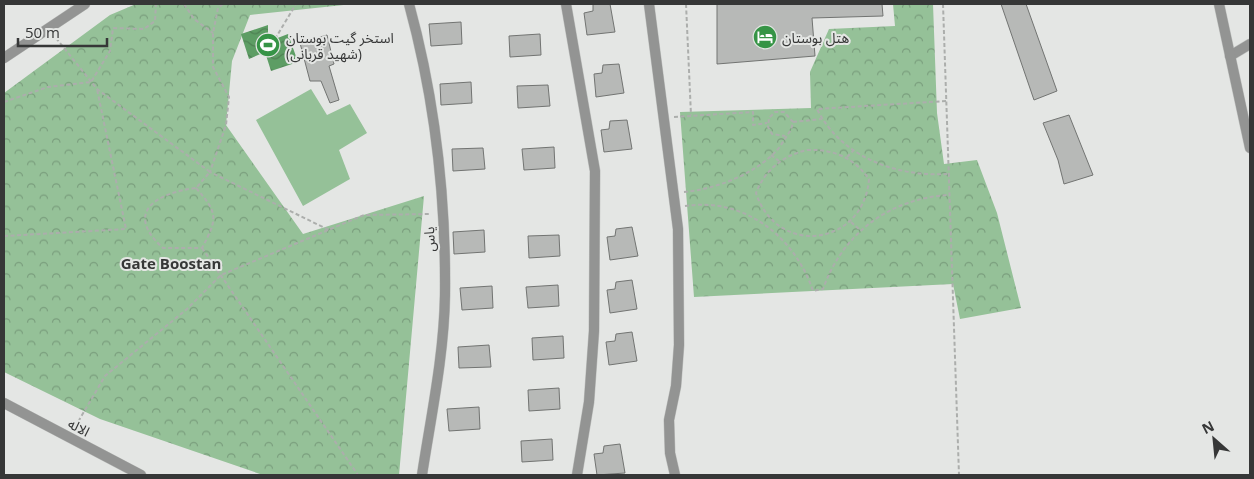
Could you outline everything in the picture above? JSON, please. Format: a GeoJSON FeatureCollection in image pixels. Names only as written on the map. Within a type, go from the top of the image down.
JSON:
{"type":"FeatureCollection","features":[{"type":"Feature","properties":{"kind":"street"},"geometry":{"type":"LineString","coordinates":[[4,58],[85,4]]}},
{"type":"Feature","properties":{"kind":"street","name":"یاس"},"geometry":{"type":"LineString","coordinates":[[409,4],[427,77],[440,156],[445,296],[439,367],[422,475]]}},
{"type":"Feature","properties":{"kind":"street"},"geometry":{"type":"LineString","coordinates":[[566,4],[595,171],[593,349],[589,402],[577,475]]}},
{"type":"Feature","properties":{"kind":"street"},"geometry":{"type":"LineString","coordinates":[[649,4],[675,207],[679,254],[680,318],[676,386],[669,420],[670,453],[675,475]]}},
{"type":"Feature","properties":{"kind":"street"},"geometry":{"type":"LineString","coordinates":[[1219,4],[1250,148]]}},
{"type":"Feature","properties":{"kind":"street"},"geometry":{"type":"LineString","coordinates":[[1230,56],[1250,44]]}},
{"type":"Feature","properties":{"kind":"street","name":"الاله"},"geometry":{"type":"LineString","coordinates":[[4,403],[142,475]]}},
{"type":"Feature","properties":{"kind":"path"},"geometry":{"type":"LineString","coordinates":[[91,82],[110,51],[113,28],[144,29],[155,22],[156,4]]}},
{"type":"Feature","properties":{"kind":"path"},"geometry":{"type":"LineString","coordinates":[[184,4],[194,19],[213,33]]}},
{"type":"Feature","properties":{"kind":"path"},"geometry":{"type":"LineString","coordinates":[[202,248],[163,248],[150,236],[146,215],[153,200],[174,190],[196,188],[210,172],[226,126],[229,98],[213,68],[213,33],[218,8],[223,4]]}},
{"type":"Feature","properties":{"kind":"path"},"geometry":{"type":"LineString","coordinates":[[275,39],[296,4]]}},
{"type":"Feature","properties":{"kind":"path"},"geometry":{"type":"LineString","coordinates":[[686,4],[691,115]]}},
{"type":"Feature","properties":{"kind":"path"},"geometry":{"type":"LineString","coordinates":[[943,4],[959,475]]}},
{"type":"Feature","properties":{"kind":"path"},"geometry":{"type":"LineString","coordinates":[[48,29],[97,89],[210,172],[329,230]]}},
{"type":"Feature","properties":{"kind":"path"},"geometry":{"type":"LineString","coordinates":[[4,102],[48,87],[91,82]]}},
{"type":"Feature","properties":{"kind":"path"},"geometry":{"type":"LineString","coordinates":[[4,236],[126,229],[97,89]]}},
{"type":"Feature","properties":{"kind":"path"},"geometry":{"type":"LineString","coordinates":[[946,101],[817,109],[822,119],[835,135],[853,151],[870,160],[904,172],[948,174]]}},
{"type":"Feature","properties":{"kind":"path"},"geometry":{"type":"LineString","coordinates":[[673,193],[699,190],[725,182],[751,169],[779,148],[785,136],[791,130],[792,122],[788,114],[780,111],[771,115],[768,123],[772,134],[785,136]]}},
{"type":"Feature","properties":{"kind":"path"},"geometry":{"type":"LineString","coordinates":[[664,118],[753,112],[753,125],[768,123]]}},
{"type":"Feature","properties":{"kind":"path"},"geometry":{"type":"LineString","coordinates":[[792,122],[822,119]]}},
{"type":"Feature","properties":{"kind":"path"},"geometry":{"type":"LineString","coordinates":[[812,150],[827,150],[847,157],[869,179],[862,206],[850,222],[834,232],[815,236],[798,235],[774,223],[763,210],[756,193],[765,175],[779,161],[797,152],[812,150]]}},
{"type":"Feature","properties":{"kind":"path"},"geometry":{"type":"LineString","coordinates":[[847,157],[853,151]]}},
{"type":"Feature","properties":{"kind":"path"},"geometry":{"type":"LineString","coordinates":[[771,154],[779,161]]}},
{"type":"Feature","properties":{"kind":"path"},"geometry":{"type":"LineString","coordinates":[[196,188],[211,206],[214,226],[202,248]]}},
{"type":"Feature","properties":{"kind":"path"},"geometry":{"type":"LineString","coordinates":[[675,207],[704,204],[732,209],[758,220],[770,228],[797,256],[813,290],[824,289],[842,252],[860,230],[895,207],[921,198],[948,195]]}},
{"type":"Feature","properties":{"kind":"path"},"geometry":{"type":"LineString","coordinates":[[68,438],[105,376],[187,309],[221,275],[364,215],[442,213]]}},
{"type":"Feature","properties":{"kind":"path"},"geometry":{"type":"LineString","coordinates":[[850,222],[860,230]]}},
{"type":"Feature","properties":{"kind":"path"},"geometry":{"type":"LineString","coordinates":[[770,228],[774,223]]}},
{"type":"Feature","properties":{"kind":"path"},"geometry":{"type":"LineString","coordinates":[[202,248],[358,475]]}},
{"type":"Feature","properties":{"kind":"green space"},"geometry":{"type":"Polygon","coordinates":[[[136,4],[353,4],[250,15],[232,61],[226,125],[303,234],[424,196],[399,475],[263,475],[100,419],[4,372],[4,93],[110,15],[136,4]]]}},
{"type":"Feature","properties":{"kind":"green space"},"geometry":{"type":"Polygon","coordinates":[[[893,4],[933,4],[937,113],[944,164],[977,160],[997,213],[1021,308],[960,319],[953,284],[694,297],[680,112],[811,108],[810,72],[829,29],[895,26],[893,4]]]}},
{"type":"Feature","properties":{"kind":"green space"},"geometry":{"type":"Polygon","coordinates":[[[311,89],[327,115],[350,104],[367,133],[339,150],[350,179],[303,206],[256,120],[311,89]]]}},
{"type":"Feature","properties":{"kind":"water","name":"استخر گیت بوستان (شهید قربانی)"},"geometry":{"type":"Polygon","coordinates":[[[268,25],[268,34],[275,39],[288,34],[298,62],[271,71],[265,52],[249,59],[241,34],[268,25]]]}},
{"type":"Feature","properties":{"kind":"building"},"geometry":{"type":"Polygon","coordinates":[[[593,4],[610,4],[615,32],[587,35],[584,13],[593,11],[593,4]]]}},
{"type":"Feature","properties":{"kind":"building","name":"هتل بوستان"},"geometry":{"type":"Polygon","coordinates":[[[717,4],[882,4],[883,16],[812,18],[815,56],[717,64],[717,4]]]}},
{"type":"Feature","properties":{"kind":"building"},"geometry":{"type":"Polygon","coordinates":[[[1001,4],[1026,4],[1057,91],[1034,100],[1001,4]]]}},
{"type":"Feature","properties":{"kind":"building"},"geometry":{"type":"Polygon","coordinates":[[[461,22],[462,44],[431,46],[429,24],[461,22]]]}},
{"type":"Feature","properties":{"kind":"building"},"geometry":{"type":"Polygon","coordinates":[[[540,34],[541,55],[510,57],[509,36],[540,34]]]}},
{"type":"Feature","properties":{"kind":"building"},"geometry":{"type":"Polygon","coordinates":[[[327,35],[334,64],[329,66],[339,100],[330,103],[321,81],[310,81],[300,43],[327,35]]]}},
{"type":"Feature","properties":{"kind":"building"},"geometry":{"type":"Polygon","coordinates":[[[619,64],[624,93],[596,97],[594,74],[602,73],[603,65],[619,64]]]}},
{"type":"Feature","properties":{"kind":"building"},"geometry":{"type":"Polygon","coordinates":[[[471,82],[472,103],[441,105],[440,84],[471,82]]]}},
{"type":"Feature","properties":{"kind":"building"},"geometry":{"type":"Polygon","coordinates":[[[548,85],[550,106],[518,108],[517,86],[548,85]]]}},
{"type":"Feature","properties":{"kind":"building"},"geometry":{"type":"Polygon","coordinates":[[[1069,115],[1093,175],[1064,184],[1058,160],[1043,123],[1069,115]]]}},
{"type":"Feature","properties":{"kind":"building"},"geometry":{"type":"Polygon","coordinates":[[[627,120],[632,149],[604,152],[601,130],[609,129],[610,121],[627,120]]]}},
{"type":"Feature","properties":{"kind":"building"},"geometry":{"type":"Polygon","coordinates":[[[554,147],[555,168],[524,170],[522,149],[554,147]]]}},
{"type":"Feature","properties":{"kind":"building"},"geometry":{"type":"Polygon","coordinates":[[[483,148],[485,169],[453,171],[452,149],[483,148]]]}},
{"type":"Feature","properties":{"kind":"building"},"geometry":{"type":"Polygon","coordinates":[[[632,227],[638,256],[610,260],[607,237],[615,236],[616,229],[632,227]]]}},
{"type":"Feature","properties":{"kind":"building"},"geometry":{"type":"Polygon","coordinates":[[[484,230],[485,252],[454,254],[453,232],[484,230]]]}},
{"type":"Feature","properties":{"kind":"building"},"geometry":{"type":"Polygon","coordinates":[[[559,235],[560,256],[529,258],[528,236],[559,235]]]}},
{"type":"Feature","properties":{"kind":"building"},"geometry":{"type":"Polygon","coordinates":[[[632,280],[637,309],[610,313],[607,290],[615,289],[616,282],[632,280]]]}},
{"type":"Feature","properties":{"kind":"building"},"geometry":{"type":"Polygon","coordinates":[[[558,285],[559,306],[528,308],[526,287],[558,285]]]}},
{"type":"Feature","properties":{"kind":"building"},"geometry":{"type":"Polygon","coordinates":[[[492,286],[493,308],[462,310],[460,288],[492,286]]]}},
{"type":"Feature","properties":{"kind":"building"},"geometry":{"type":"Polygon","coordinates":[[[632,332],[637,361],[609,365],[606,342],[615,341],[616,334],[632,332]]]}},
{"type":"Feature","properties":{"kind":"building"},"geometry":{"type":"Polygon","coordinates":[[[563,336],[564,358],[533,360],[532,338],[563,336]]]}},
{"type":"Feature","properties":{"kind":"building"},"geometry":{"type":"Polygon","coordinates":[[[489,345],[491,367],[459,368],[458,347],[489,345]]]}},
{"type":"Feature","properties":{"kind":"building"},"geometry":{"type":"Polygon","coordinates":[[[559,388],[560,409],[529,411],[528,390],[559,388]]]}},
{"type":"Feature","properties":{"kind":"building"},"geometry":{"type":"Polygon","coordinates":[[[479,407],[480,429],[449,431],[447,409],[479,407]]]}},
{"type":"Feature","properties":{"kind":"building"},"geometry":{"type":"Polygon","coordinates":[[[552,439],[553,460],[522,462],[521,441],[552,439]]]}},
{"type":"Feature","properties":{"kind":"building"},"geometry":{"type":"Polygon","coordinates":[[[620,444],[625,473],[597,475],[594,454],[603,453],[604,446],[620,444]]]}},
{"type":"Feature","properties":{"kind":"place","name":"هتل بوستان"},"geometry":{"type":"Point","coordinates":[765,37]}},
{"type":"Feature","properties":{"kind":"place","name":"استخر گیت بوستان (شهید قربانی)"},"geometry":{"type":"Point","coordinates":[268,45]}},
{"type":"Feature","properties":{"kind":"district","name":"Gate Boostan"},"geometry":{"type":"Point","coordinates":[171,263]}}]}
